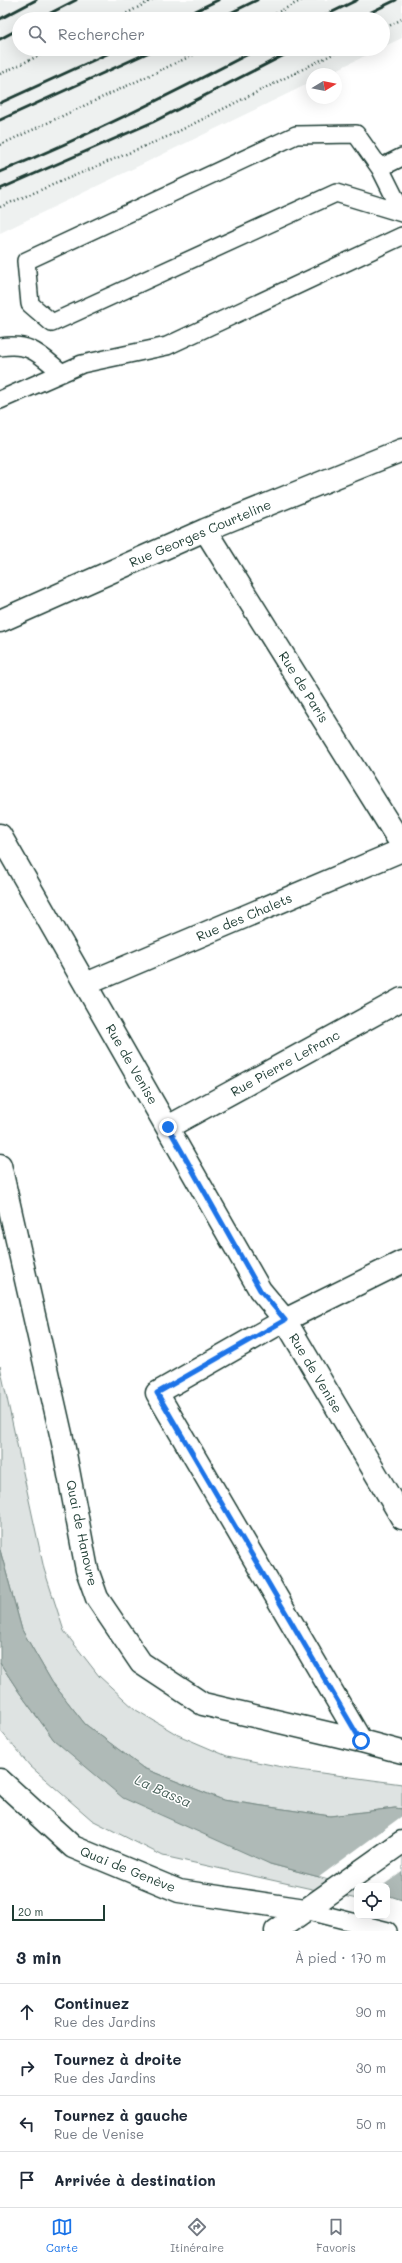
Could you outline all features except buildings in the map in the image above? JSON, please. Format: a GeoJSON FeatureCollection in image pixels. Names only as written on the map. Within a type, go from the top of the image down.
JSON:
{"type":"FeatureCollection","features":[{"type":"Feature","properties":{"kind":"street","name":"Rue Georges Courteline"},"geometry":{"type":"LineString","coordinates":[[0,621],[205,530],[402,450]]}},
{"type":"Feature","properties":{"kind":"street","name":"Rue de Paris"},"geometry":{"type":"LineString","coordinates":[[205,530],[402,845]]}},
{"type":"Feature","properties":{"kind":"street","name":"Rue de Venise"},"geometry":{"type":"LineString","coordinates":[[0,835],[260,1290],[285,1320],[402,1518]]}},
{"type":"Feature","properties":{"kind":"street","name":"Rue des Chalets"},"geometry":{"type":"LineString","coordinates":[[86,984],[402,850]]}},
{"type":"Feature","properties":{"kind":"street","name":"Rue Pierre Lefranc"},"geometry":{"type":"LineString","coordinates":[[168,1127],[402,998]]}},
{"type":"Feature","properties":{"kind":"street","name":"Quai de Hanovre"},"geometry":{"type":"LineString","coordinates":[[0,1165],[62,1444],[87,1570],[97,1598],[141,1663],[203,1704],[402,1752]]}},
{"type":"Feature","properties":{"kind":"street"},"geometry":{"type":"LineString","coordinates":[[361,1741],[157,1393],[285,1320],[402,1262]]}},
{"type":"Feature","properties":{"kind":"street","name":"Quai de Genève"},"geometry":{"type":"LineString","coordinates":[[0,1780],[73,1847],[179,1891],[314,1904]]}},
{"type":"Feature","properties":{"kind":"street"},"geometry":{"type":"LineString","coordinates":[[276,1931],[402,1842]]}},
{"type":"Feature","properties":{"kind":"lane"},"geometry":{"type":"LineString","coordinates":[[356,134],[380,168],[402,212],[336,193],[52,323],[30,304],[26,261],[296,135],[356,134]]}},
{"type":"Feature","properties":{"kind":"lane"},"geometry":{"type":"LineString","coordinates":[[380,168],[402,157]]}},
{"type":"Feature","properties":{"kind":"lane"},"geometry":{"type":"LineString","coordinates":[[0,400],[82,364],[167,346],[402,236]]}},
{"type":"Feature","properties":{"kind":"lane"},"geometry":{"type":"LineString","coordinates":[[0,347],[12,345],[32,349],[62,373]]}},
{"type":"Feature","properties":{"kind":"lane"},"geometry":{"type":"LineString","coordinates":[[314,1904],[388,1931]]}},
{"type":"Feature","properties":{"kind":"path"},"geometry":{"type":"LineString","coordinates":[[129,12],[152,0]]}},
{"type":"Feature","properties":{"kind":"path"},"geometry":{"type":"LineString","coordinates":[[279,12],[302,0]]}},
{"type":"Feature","properties":{"kind":"path"},"geometry":{"type":"LineString","coordinates":[[390,25],[402,19]]}},
{"type":"Feature","properties":{"kind":"path"},"geometry":{"type":"LineString","coordinates":[[0,74],[38,56]]}},
{"type":"Feature","properties":{"kind":"path"},"geometry":{"type":"LineString","coordinates":[[0,146],[191,56]]}},
{"type":"Feature","properties":{"kind":"path"},"geometry":{"type":"LineString","coordinates":[[0,206],[169,136],[329,56]]}},
{"type":"Feature","properties":{"kind":"shaded area"},"geometry":{"type":"Polygon","coordinates":[[[0,0],[402,0],[402,38],[390,44],[390,12],[12,12],[12,56],[365,56],[340,68],[306,68],[306,85],[0,233],[0,0]]]}},
{"type":"Feature","properties":{"kind":"shaded area"},"geometry":{"type":"Polygon","coordinates":[[[0,1366],[44,1569],[64,1631],[99,1676],[136,1710],[178,1735],[227,1756],[292,1769],[402,1784],[402,1809],[395,1808],[330,1816],[223,1800],[143,1768],[85,1724],[52,1682],[22,1630],[0,1550],[0,1366]]]}},
{"type":"Feature","properties":{"kind":"shaded area"},"geometry":{"type":"Polygon","coordinates":[[[0,1663],[54,1740],[270,1864],[354,1886],[354,1898],[163,1856],[92,1820],[30,1766],[0,1730],[0,1663]]]}},
{"type":"Feature","properties":{"kind":"water","name":"La Bassa"},"geometry":{"type":"Polygon","coordinates":[[[0,1550],[22,1630],[52,1682],[85,1724],[143,1768],[223,1800],[330,1816],[395,1808],[402,1809],[402,1900],[390,1896],[390,1883],[354,1883],[354,1886],[270,1864],[123,1798],[54,1740],[0,1663],[0,1550]]]}},
{"type":"Feature","properties":{"kind":"pier"},"geometry":{"type":"Polygon","coordinates":[[[402,1816],[402,1872],[386,1883],[354,1883],[354,1886],[319,1877],[402,1816]]]}},
{"type":"Feature","properties":{"kind":"railway"},"geometry":{"type":"LineString","coordinates":[[13,12],[36,0]]}},
{"type":"Feature","properties":{"kind":"railway"},"geometry":{"type":"LineString","coordinates":[[53,12],[76,0]]}},
{"type":"Feature","properties":{"kind":"railway"},"geometry":{"type":"LineString","coordinates":[[193,12],[218,0]]}},
{"type":"Feature","properties":{"kind":"railway"},"geometry":{"type":"LineString","coordinates":[[232,12],[257,0]]}},
{"type":"Feature","properties":{"kind":"railway"},"geometry":{"type":"LineString","coordinates":[[332,12],[357,0]]}},
{"type":"Feature","properties":{"kind":"railway"},"geometry":{"type":"LineString","coordinates":[[371,12],[396,0]]}},
{"type":"Feature","properties":{"kind":"railway"},"geometry":{"type":"LineString","coordinates":[[0,19],[12,13]]}},
{"type":"Feature","properties":{"kind":"railway"},"geometry":{"type":"LineString","coordinates":[[0,39],[12,33]]}},
{"type":"Feature","properties":{"kind":"railway"},"geometry":{"type":"LineString","coordinates":[[0,103],[103,56]]}},
{"type":"Feature","properties":{"kind":"railway"},"geometry":{"type":"LineString","coordinates":[[0,120],[141,56]]}},
{"type":"Feature","properties":{"kind":"railway"},"geometry":{"type":"LineString","coordinates":[[0,172],[130,114],[244,56]]}},
{"type":"Feature","properties":{"kind":"railway"},"geometry":{"type":"LineString","coordinates":[[0,189],[153,122],[282,56]]}},
{"type":"Feature","properties":{"kind":"route"},"geometry":{"type":"LineString","coordinates":[[168,1127],[260,1290],[285,1320],[157,1393],[361,1741]]}}]}
